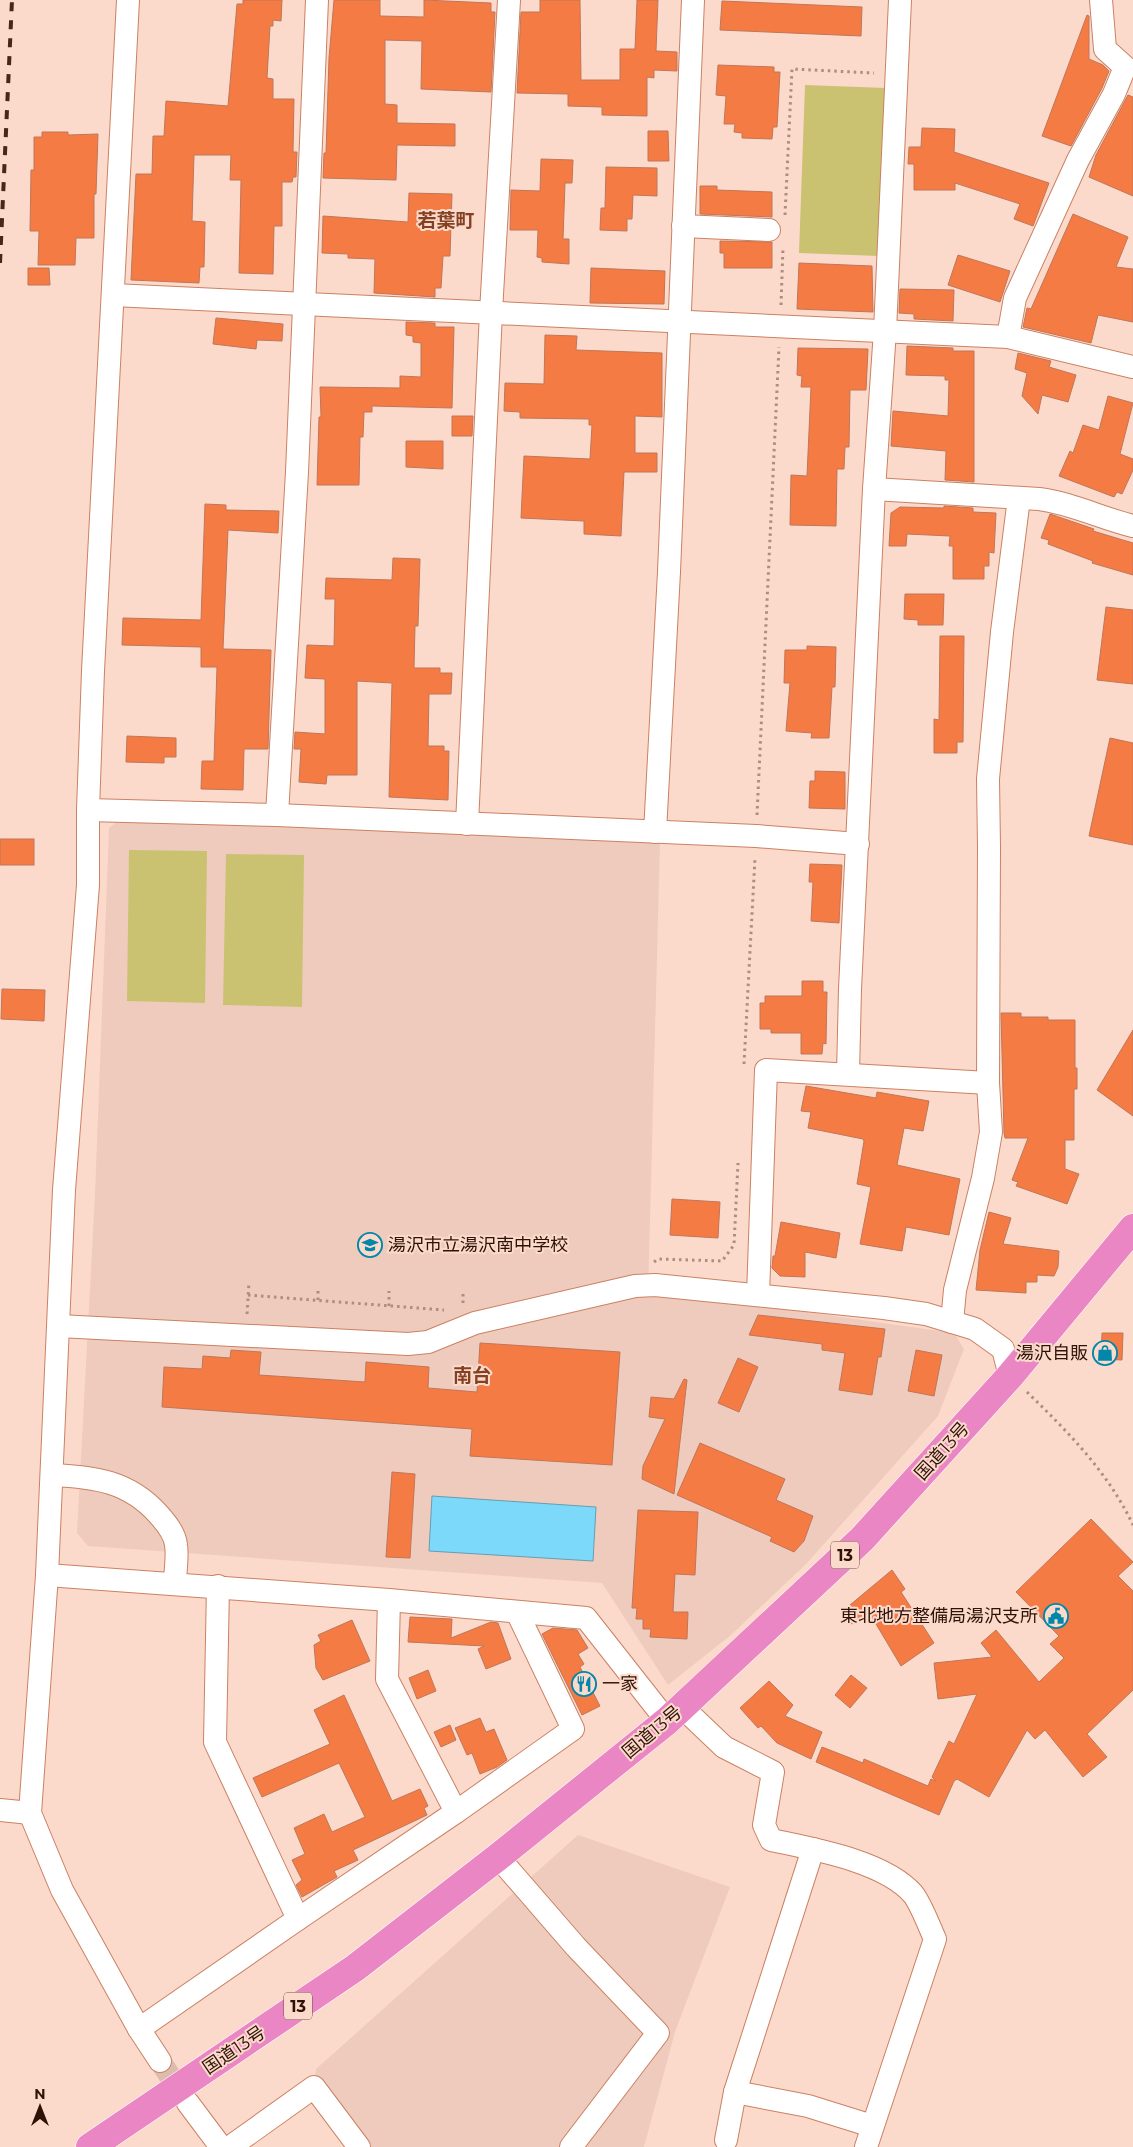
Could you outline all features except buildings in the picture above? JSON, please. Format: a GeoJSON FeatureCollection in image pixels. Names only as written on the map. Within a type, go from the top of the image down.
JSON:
{"type":"FeatureCollection","features":[{"type":"Feature","properties":{"kind":"highway","name":"国道13号"},"geometry":{"type":"LineString","coordinates":[[90,2147],[355,1968],[498,1857],[675,1714],[862,1539],[1010,1376],[1133,1228]]}},
{"type":"Feature","properties":{"kind":"street"},"geometry":{"type":"LineString","coordinates":[[128,0],[88,810],[88,885],[64,1190],[47,1575],[30,1813],[62,1890],[160,2061]]}},
{"type":"Feature","properties":{"kind":"street"},"geometry":{"type":"LineString","coordinates":[[277,815],[297,472],[318,0]]}},
{"type":"Feature","properties":{"kind":"street"},"geometry":{"type":"LineString","coordinates":[[467,824],[491,312],[509,0]]}},
{"type":"Feature","properties":{"kind":"street"},"geometry":{"type":"LineString","coordinates":[[655,832],[693,0]]}},
{"type":"Feature","properties":{"kind":"street"},"geometry":{"type":"LineString","coordinates":[[848,1074],[850,989],[874,489],[885,331],[900,0]]}},
{"type":"Feature","properties":{"kind":"street"},"geometry":{"type":"LineString","coordinates":[[1008,337],[1015,298],[1078,160],[1129,70],[1104,49],[1101,0]]}},
{"type":"Feature","properties":{"kind":"street"},"geometry":{"type":"LineString","coordinates":[[683,226],[779,229]]}},
{"type":"Feature","properties":{"kind":"street"},"geometry":{"type":"LineString","coordinates":[[113,295],[303,305],[678,320],[780,327],[1008,337],[1133,367]]}},
{"type":"Feature","properties":{"kind":"street"},"geometry":{"type":"LineString","coordinates":[[874,489],[1060,502],[1133,526]]}},
{"type":"Feature","properties":{"kind":"street"},"geometry":{"type":"LineString","coordinates":[[952,1322],[955,1290],[983,1178],[991,1132],[988,1083],[990,847],[988,779],[1002,632],[1019,498]]}},
{"type":"Feature","properties":{"kind":"street"},"geometry":{"type":"LineString","coordinates":[[88,810],[277,815],[756,836],[858,844]]}},
{"type":"Feature","properties":{"kind":"street"},"geometry":{"type":"LineString","coordinates":[[758,1295],[766,1070],[988,1083]]}},
{"type":"Feature","properties":{"kind":"street"},"geometry":{"type":"LineString","coordinates":[[59,1326],[408,1344],[428,1342],[475,1323],[635,1286],[653,1274],[758,1295],[926,1314],[975,1329],[1004,1348],[1010,1376]]}},
{"type":"Feature","properties":{"kind":"street"},"geometry":{"type":"LineString","coordinates":[[52,1475],[90,1477],[109,1481],[129,1490],[150,1504],[172,1532],[176,1545],[175,1583]]}},
{"type":"Feature","properties":{"kind":"street"},"geometry":{"type":"LineString","coordinates":[[47,1575],[218,1586],[586,1618],[675,1714],[724,1747],[773,1772],[764,1825],[771,1840],[829,1853],[888,1874],[913,1894],[935,1939],[869,2137],[808,2106],[735,2092]]}},
{"type":"Feature","properties":{"kind":"street"},"geometry":{"type":"LineString","coordinates":[[218,1586],[215,1742],[298,1919]]}},
{"type":"Feature","properties":{"kind":"street"},"geometry":{"type":"LineString","coordinates":[[389,1600],[387,1679],[456,1812]]}},
{"type":"Feature","properties":{"kind":"street"},"geometry":{"type":"LineString","coordinates":[[140,2029],[456,1812],[573,1729],[517,1612]]}},
{"type":"Feature","properties":{"kind":"street"},"geometry":{"type":"LineString","coordinates":[[0,1810],[30,1813]]}},
{"type":"Feature","properties":{"kind":"street"},"geometry":{"type":"LineString","coordinates":[[726,2140],[735,2092],[812,1849]]}},
{"type":"Feature","properties":{"kind":"street"},"geometry":{"type":"LineString","coordinates":[[498,1857],[576,1947],[658,2033],[571,2147]]}},
{"type":"Feature","properties":{"kind":"street"},"geometry":{"type":"LineString","coordinates":[[230,2147],[314,2087],[359,2147]]}},
{"type":"Feature","properties":{"kind":"street"},"geometry":{"type":"LineString","coordinates":[[188,2103],[221,2147]]}},
{"type":"Feature","properties":{"kind":"path"},"geometry":{"type":"LineString","coordinates":[[744,1066],[780,327],[779,229],[792,70],[874,74]]}},
{"type":"Feature","properties":{"kind":"path"},"geometry":{"type":"LineString","coordinates":[[653,1274],[658,1259],[722,1261],[734,1245],[739,1155]]}},
{"type":"Feature","properties":{"kind":"path"},"geometry":{"type":"LineString","coordinates":[[318,1288],[318,1300]]}},
{"type":"Feature","properties":{"kind":"path"},"geometry":{"type":"LineString","coordinates":[[388,1306],[389,1291]]}},
{"type":"Feature","properties":{"kind":"path"},"geometry":{"type":"LineString","coordinates":[[463,1294],[463,1309]]}},
{"type":"Feature","properties":{"kind":"path"},"geometry":{"type":"LineString","coordinates":[[248,1295],[449,1311]]}},
{"type":"Feature","properties":{"kind":"path"},"geometry":{"type":"LineString","coordinates":[[456,1310],[470,1308]]}},
{"type":"Feature","properties":{"kind":"path"},"geometry":{"type":"LineString","coordinates":[[1010,1376],[1081,1446],[1123,1503],[1133,1525]]}},
{"type":"Feature","properties":{"kind":"shaded area"},"geometry":{"type":"Polygon","coordinates":[[[805,85],[886,88],[879,256],[799,253],[805,85]]]}},
{"type":"Feature","properties":{"kind":"shaded area","name":"湯沢市立湯沢南中学校"},"geometry":{"type":"Polygon","coordinates":[[[122,818],[660,842],[648,1296],[736,1302],[954,1333],[964,1349],[938,1416],[807,1563],[731,1635],[668,1685],[602,1583],[88,1546],[77,1533],[95,1194],[109,828],[122,818]]]}},
{"type":"Feature","properties":{"kind":"shaded area"},"geometry":{"type":"Polygon","coordinates":[[[129,850],[207,851],[205,1003],[127,1001],[129,850]]]}},
{"type":"Feature","properties":{"kind":"shaded area"},"geometry":{"type":"Polygon","coordinates":[[[226,854],[304,855],[302,1007],[223,1005],[226,854]]]}},
{"type":"Feature","properties":{"kind":"shaded area"},"geometry":{"type":"Polygon","coordinates":[[[578,1835],[730,1887],[675,2032],[644,2147],[359,2147],[314,2087],[316,2069],[578,1835]]]}},
{"type":"Feature","properties":{"kind":"water"},"geometry":{"type":"Polygon","coordinates":[[[432,1496],[596,1507],[593,1561],[429,1551],[432,1496]]]}},
{"type":"Feature","properties":{"kind":"tunnel"},"geometry":{"type":"LineString","coordinates":[[160,2061],[187,2102]]}},
{"type":"Feature","properties":{"kind":"railway"},"geometry":{"type":"LineString","coordinates":[[0,263],[12,0]]}},
{"type":"Feature","properties":{"kind":"place","name":"湯沢市立湯沢南中学校"},"geometry":{"type":"Point","coordinates":[370,1245]}},
{"type":"Feature","properties":{"kind":"place","name":"湯沢自販"},"geometry":{"type":"Point","coordinates":[1105,1353]}},
{"type":"Feature","properties":{"kind":"place","name":"東北地方整備局湯沢支所"},"geometry":{"type":"Point","coordinates":[1056,1616]}},
{"type":"Feature","properties":{"kind":"place","name":"一家"},"geometry":{"type":"Point","coordinates":[584,1684]}},
{"type":"Feature","properties":{"kind":"district","name":"若葉町"},"geometry":{"type":"Point","coordinates":[446,220]}},
{"type":"Feature","properties":{"kind":"district","name":"南台"},"geometry":{"type":"Point","coordinates":[472,1375]}}]}
